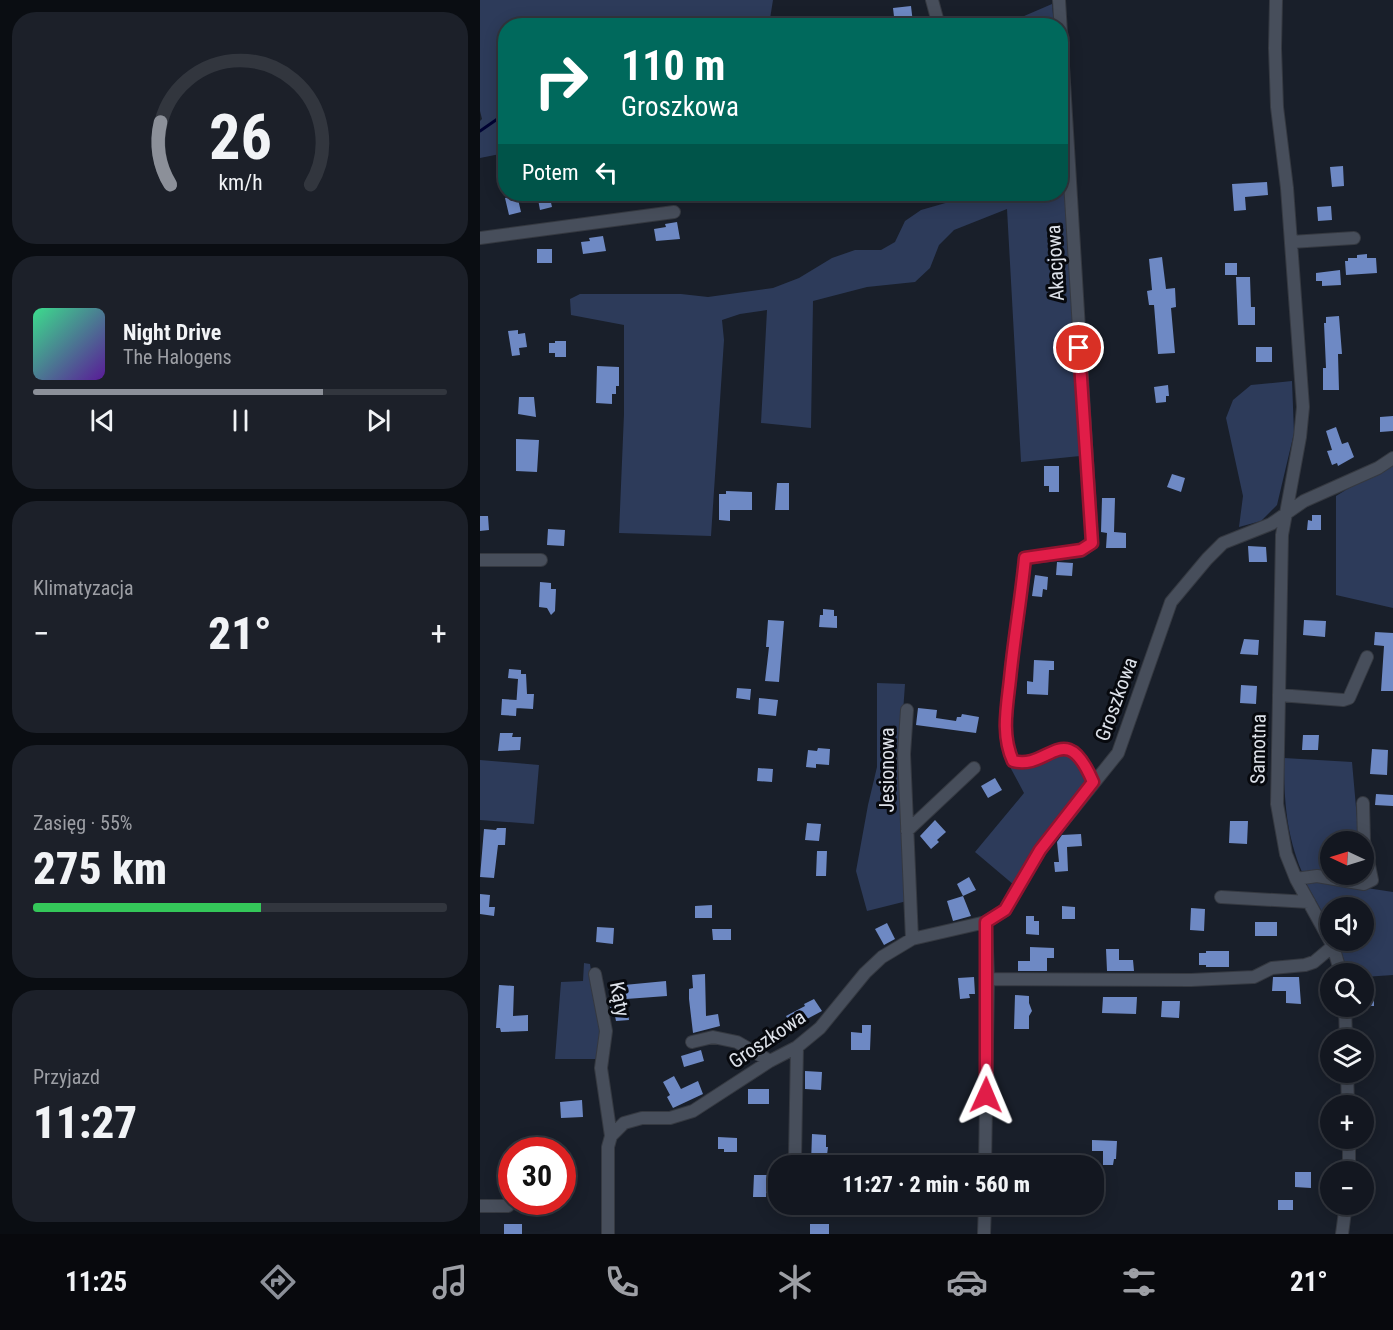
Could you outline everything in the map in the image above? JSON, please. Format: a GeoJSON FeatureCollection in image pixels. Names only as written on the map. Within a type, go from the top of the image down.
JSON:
{"type":"FeatureCollection","features":[{"type":"Feature","properties":{"kind":"street"},"geometry":{"type":"LineString","coordinates":[[932,0],[937,18]]}},
{"type":"Feature","properties":{"kind":"street","name":"Akacjowa"},"geometry":{"type":"LineString","coordinates":[[1059,0],[1060,18]]}},
{"type":"Feature","properties":{"kind":"street","name":"Samotna"},"geometry":{"type":"LineString","coordinates":[[1276,0],[1277,107],[1291,242],[1303,406],[1300,437],[1282,535],[1277,804],[1286,854],[1296,879],[1320,922]]}},
{"type":"Feature","properties":{"kind":"street","name":"Akacjowa"},"geometry":{"type":"LineString","coordinates":[[1068,183],[1092,543],[1081,550],[1025,558],[1014,638],[1005,733],[1008,752],[1013,761],[1021,764],[1030,762],[1050,752],[1065,749],[1083,762],[1093,782]]}},
{"type":"Feature","properties":{"kind":"street"},"geometry":{"type":"LineString","coordinates":[[480,238],[674,212]]}},
{"type":"Feature","properties":{"kind":"street"},"geometry":{"type":"LineString","coordinates":[[1291,242],[1354,238]]}},
{"type":"Feature","properties":{"kind":"street","name":"Groszkowa"},"geometry":{"type":"LineString","coordinates":[[611,1136],[624,1123],[632,1120],[670,1118],[693,1111],[770,1061],[797,1047],[820,1028],[865,973],[882,957],[912,939],[986,922],[1005,910],[1040,850],[1118,753],[1171,602],[1222,543],[1271,524],[1304,501],[1378,468],[1393,458]]}},
{"type":"Feature","properties":{"kind":"street"},"geometry":{"type":"LineString","coordinates":[[480,560],[541,560]]}},
{"type":"Feature","properties":{"kind":"street"},"geometry":{"type":"LineString","coordinates":[[1279,695],[1343,700],[1349,698],[1367,657]]}},
{"type":"Feature","properties":{"kind":"street","name":"Jesionowa"},"geometry":{"type":"LineString","coordinates":[[907,710],[904,754],[912,939]]}},
{"type":"Feature","properties":{"kind":"street","name":"Jesionowa"},"geometry":{"type":"LineString","coordinates":[[906,831],[975,768]]}},
{"type":"Feature","properties":{"kind":"street"},"geometry":{"type":"LineString","coordinates":[[1296,879],[1317,876],[1364,884],[1372,880],[1364,841],[1363,803]]}},
{"type":"Feature","properties":{"kind":"street"},"geometry":{"type":"LineString","coordinates":[[1221,897],[1309,902]]}},
{"type":"Feature","properties":{"kind":"street"},"geometry":{"type":"LineString","coordinates":[[985,1155],[988,979],[986,922]]}},
{"type":"Feature","properties":{"kind":"street"},"geometry":{"type":"LineString","coordinates":[[988,979],[1191,980],[1254,977],[1272,968],[1314,962],[1327,951]]}},
{"type":"Feature","properties":{"kind":"street","name":"Kąty"},"geometry":{"type":"LineString","coordinates":[[595,975],[606,1030],[601,1068],[611,1136]]}},
{"type":"Feature","properties":{"kind":"street"},"geometry":{"type":"LineString","coordinates":[[692,1042],[713,1036],[737,1042],[770,1061]]}},
{"type":"Feature","properties":{"kind":"street"},"geometry":{"type":"LineString","coordinates":[[795,1155],[797,1047]]}},
{"type":"Feature","properties":{"kind":"street"},"geometry":{"type":"LineString","coordinates":[[608,1234],[607,1160],[611,1136]]}},
{"type":"Feature","properties":{"kind":"street"},"geometry":{"type":"LineString","coordinates":[[480,1206],[498,1206]]}},
{"type":"Feature","properties":{"kind":"street"},"geometry":{"type":"LineString","coordinates":[[984,1234],[985,1215]]}},
{"type":"Feature","properties":{"kind":"street"},"geometry":{"type":"LineString","coordinates":[[1342,1234],[1345,1215]]}},
{"type":"Feature","properties":{"kind":"shaded area"},"geometry":{"type":"Polygon","coordinates":[[[480,0],[773,0],[770,18],[498,18],[498,154],[480,158],[480,121],[482,119],[480,111],[480,0]]]}},
{"type":"Feature","properties":{"kind":"shaded area"},"geometry":{"type":"Polygon","coordinates":[[[1052,4],[1053,18],[1019,18],[1052,4]]]}},
{"type":"Feature","properties":{"kind":"shaded area"},"geometry":{"type":"Polygon","coordinates":[[[952,201],[1066,201],[1080,456],[1021,462],[1007,209],[954,230],[939,245],[930,268],[915,282],[867,287],[813,301],[811,428],[761,423],[767,310],[740,314],[722,320],[724,340],[711,536],[619,533],[624,414],[624,325],[571,315],[570,299],[580,294],[681,294],[708,297],[773,288],[799,278],[832,258],[855,250],[881,250],[895,242],[905,221],[921,210],[952,201]]]}},
{"type":"Feature","properties":{"kind":"shaded area"},"geometry":{"type":"Polygon","coordinates":[[[1292,381],[1294,433],[1277,505],[1261,521],[1239,527],[1243,496],[1226,418],[1233,400],[1251,385],[1292,381]]]}},
{"type":"Feature","properties":{"kind":"shaded area"},"geometry":{"type":"Polygon","coordinates":[[[1393,461],[1393,608],[1336,595],[1336,496],[1393,461]]]}},
{"type":"Feature","properties":{"kind":"shaded area"},"geometry":{"type":"Polygon","coordinates":[[[877,683],[905,684],[900,755],[907,901],[867,911],[856,871],[877,767],[877,683]]]}},
{"type":"Feature","properties":{"kind":"shaded area"},"geometry":{"type":"Polygon","coordinates":[[[1065,753],[1073,758],[1086,782],[1036,847],[1014,885],[975,852],[1024,793],[1009,765],[1025,767],[1065,753]]]}},
{"type":"Feature","properties":{"kind":"shaded area"},"geometry":{"type":"Polygon","coordinates":[[[1284,758],[1352,762],[1358,831],[1320,831],[1320,870],[1302,872],[1292,844],[1284,758]]]}},
{"type":"Feature","properties":{"kind":"shaded area"},"geometry":{"type":"Polygon","coordinates":[[[480,760],[539,765],[534,824],[480,820],[480,760]]]}},
{"type":"Feature","properties":{"kind":"shaded area"},"geometry":{"type":"Polygon","coordinates":[[[1320,881],[1320,885],[1347,885],[1393,892],[1393,975],[1374,976],[1374,963],[1345,963],[1341,951],[1374,951],[1374,897],[1320,897],[1320,908],[1306,883],[1320,881]]]}},
{"type":"Feature","properties":{"kind":"shaded area"},"geometry":{"type":"Polygon","coordinates":[[[584,963],[590,964],[600,1030],[598,1059],[555,1059],[561,982],[583,981],[584,963]]]}},
{"type":"Feature","properties":{"kind":"building"},"geometry":{"type":"Polygon","coordinates":[[[911,6],[912,18],[894,18],[893,8],[911,6]]]}},
{"type":"Feature","properties":{"kind":"building"},"geometry":{"type":"Polygon","coordinates":[[[1343,166],[1344,186],[1332,187],[1330,167],[1343,166]]]}},
{"type":"Feature","properties":{"kind":"building"},"geometry":{"type":"Polygon","coordinates":[[[1267,182],[1268,195],[1245,197],[1246,210],[1234,211],[1232,184],[1267,182]]]}},
{"type":"Feature","properties":{"kind":"building"},"geometry":{"type":"Polygon","coordinates":[[[506,201],[518,201],[521,212],[509,215],[506,201]]]}},
{"type":"Feature","properties":{"kind":"building"},"geometry":{"type":"Polygon","coordinates":[[[538,201],[551,201],[552,207],[540,210],[538,201]]]}},
{"type":"Feature","properties":{"kind":"building"},"geometry":{"type":"Polygon","coordinates":[[[1331,206],[1332,220],[1318,221],[1317,207],[1331,206]]]}},
{"type":"Feature","properties":{"kind":"building"},"geometry":{"type":"Polygon","coordinates":[[[677,222],[680,239],[656,241],[654,229],[677,222]]]}},
{"type":"Feature","properties":{"kind":"building"},"geometry":{"type":"Polygon","coordinates":[[[603,236],[606,251],[583,254],[581,242],[603,236]]]}},
{"type":"Feature","properties":{"kind":"building"},"geometry":{"type":"Polygon","coordinates":[[[537,249],[552,249],[552,263],[537,263],[537,249]]]}},
{"type":"Feature","properties":{"kind":"building"},"geometry":{"type":"Polygon","coordinates":[[[1367,254],[1367,258],[1376,258],[1377,273],[1346,275],[1345,261],[1348,261],[1348,258],[1357,258],[1357,255],[1367,254]]]}},
{"type":"Feature","properties":{"kind":"building"},"geometry":{"type":"Polygon","coordinates":[[[1162,257],[1166,289],[1175,288],[1176,307],[1171,308],[1175,353],[1158,354],[1154,305],[1149,305],[1147,291],[1152,290],[1149,259],[1162,257]]]}},
{"type":"Feature","properties":{"kind":"building"},"geometry":{"type":"Polygon","coordinates":[[[1225,263],[1237,263],[1237,275],[1225,275],[1225,263]]]}},
{"type":"Feature","properties":{"kind":"building"},"geometry":{"type":"Polygon","coordinates":[[[1340,270],[1341,285],[1322,286],[1322,281],[1316,281],[1316,273],[1340,270]]]}},
{"type":"Feature","properties":{"kind":"building"},"geometry":{"type":"Polygon","coordinates":[[[1236,277],[1250,277],[1251,307],[1255,307],[1255,325],[1238,325],[1236,277]]]}},
{"type":"Feature","properties":{"kind":"building"},"geometry":{"type":"Polygon","coordinates":[[[1339,316],[1342,354],[1338,354],[1339,390],[1323,390],[1323,368],[1326,368],[1324,323],[1326,323],[1326,317],[1339,316]]]}},
{"type":"Feature","properties":{"kind":"building"},"geometry":{"type":"Polygon","coordinates":[[[518,330],[518,334],[525,333],[527,347],[519,348],[520,355],[512,356],[508,331],[518,330]]]}},
{"type":"Feature","properties":{"kind":"building"},"geometry":{"type":"Polygon","coordinates":[[[555,341],[566,341],[566,357],[555,357],[555,353],[549,353],[549,343],[555,343],[555,341]]]}},
{"type":"Feature","properties":{"kind":"building"},"geometry":{"type":"Polygon","coordinates":[[[1256,347],[1272,347],[1272,362],[1256,362],[1256,347]]]}},
{"type":"Feature","properties":{"kind":"building"},"geometry":{"type":"Polygon","coordinates":[[[597,366],[619,367],[619,386],[616,386],[616,394],[612,394],[612,404],[596,403],[597,366]]]}},
{"type":"Feature","properties":{"kind":"building"},"geometry":{"type":"Polygon","coordinates":[[[1168,385],[1169,396],[1166,396],[1166,402],[1156,403],[1154,387],[1168,385]]]}},
{"type":"Feature","properties":{"kind":"building"},"geometry":{"type":"Polygon","coordinates":[[[519,397],[534,397],[536,417],[518,414],[519,397]]]}},
{"type":"Feature","properties":{"kind":"building"},"geometry":{"type":"Polygon","coordinates":[[[1393,416],[1393,431],[1380,432],[1380,417],[1393,416]]]}},
{"type":"Feature","properties":{"kind":"building"},"geometry":{"type":"Polygon","coordinates":[[[1336,427],[1342,444],[1348,442],[1354,457],[1338,466],[1337,463],[1332,465],[1327,451],[1332,450],[1326,431],[1336,427]]]}},
{"type":"Feature","properties":{"kind":"building"},"geometry":{"type":"Polygon","coordinates":[[[516,439],[539,440],[537,472],[516,471],[516,439]]]}},
{"type":"Feature","properties":{"kind":"building"},"geometry":{"type":"Polygon","coordinates":[[[1044,466],[1059,466],[1059,492],[1049,492],[1049,486],[1044,486],[1044,466]]]}},
{"type":"Feature","properties":{"kind":"building"},"geometry":{"type":"Polygon","coordinates":[[[1172,474],[1185,478],[1181,492],[1167,487],[1172,474]]]}},
{"type":"Feature","properties":{"kind":"building"},"geometry":{"type":"Polygon","coordinates":[[[777,483],[789,483],[789,510],[775,510],[777,483]]]}},
{"type":"Feature","properties":{"kind":"building"},"geometry":{"type":"Polygon","coordinates":[[[726,491],[752,492],[752,510],[730,510],[730,521],[719,520],[719,494],[726,494],[726,491]]]}},
{"type":"Feature","properties":{"kind":"building"},"geometry":{"type":"Polygon","coordinates":[[[1102,498],[1115,498],[1114,532],[1126,533],[1126,548],[1106,548],[1107,533],[1101,532],[1102,498]]]}},
{"type":"Feature","properties":{"kind":"building"},"geometry":{"type":"Polygon","coordinates":[[[1312,515],[1321,515],[1321,530],[1307,530],[1308,520],[1312,521],[1312,515]]]}},
{"type":"Feature","properties":{"kind":"building"},"geometry":{"type":"Polygon","coordinates":[[[480,516],[488,516],[489,530],[480,531],[480,516]]]}},
{"type":"Feature","properties":{"kind":"building"},"geometry":{"type":"Polygon","coordinates":[[[548,529],[565,530],[564,546],[547,545],[548,529]]]}},
{"type":"Feature","properties":{"kind":"building"},"geometry":{"type":"Polygon","coordinates":[[[1248,546],[1266,547],[1267,562],[1249,562],[1248,546]]]}},
{"type":"Feature","properties":{"kind":"building"},"geometry":{"type":"Polygon","coordinates":[[[1057,562],[1073,563],[1072,576],[1056,575],[1057,562]]]}},
{"type":"Feature","properties":{"kind":"building"},"geometry":{"type":"Polygon","coordinates":[[[1035,575],[1048,577],[1047,590],[1043,589],[1042,597],[1032,596],[1035,575]]]}},
{"type":"Feature","properties":{"kind":"building"},"geometry":{"type":"Polygon","coordinates":[[[540,582],[551,583],[551,589],[556,589],[555,611],[551,615],[547,608],[539,607],[540,582]]]}},
{"type":"Feature","properties":{"kind":"building"},"geometry":{"type":"Polygon","coordinates":[[[823,609],[834,610],[834,616],[837,616],[837,628],[819,627],[823,609]]]}},
{"type":"Feature","properties":{"kind":"building"},"geometry":{"type":"Polygon","coordinates":[[[768,620],[784,621],[779,682],[765,681],[769,647],[766,647],[768,620]]]}},
{"type":"Feature","properties":{"kind":"building"},"geometry":{"type":"Polygon","coordinates":[[[1304,620],[1326,621],[1325,637],[1303,635],[1304,620]]]}},
{"type":"Feature","properties":{"kind":"building"},"geometry":{"type":"Polygon","coordinates":[[[1375,632],[1393,633],[1393,691],[1381,691],[1384,646],[1374,645],[1375,632]]]}},
{"type":"Feature","properties":{"kind":"building"},"geometry":{"type":"Polygon","coordinates":[[[1244,639],[1259,640],[1258,655],[1240,654],[1244,639]]]}},
{"type":"Feature","properties":{"kind":"building"},"geometry":{"type":"Polygon","coordinates":[[[1034,660],[1054,661],[1054,670],[1049,670],[1048,695],[1027,694],[1027,681],[1033,682],[1034,660]]]}},
{"type":"Feature","properties":{"kind":"building"},"geometry":{"type":"Polygon","coordinates":[[[509,669],[521,670],[521,674],[526,674],[527,694],[534,694],[533,709],[516,708],[518,679],[508,678],[509,669]]]}},
{"type":"Feature","properties":{"kind":"building"},"geometry":{"type":"Polygon","coordinates":[[[1241,685],[1257,686],[1256,704],[1240,703],[1241,685]]]}},
{"type":"Feature","properties":{"kind":"building"},"geometry":{"type":"Polygon","coordinates":[[[737,688],[751,689],[750,700],[736,698],[737,688]]]}},
{"type":"Feature","properties":{"kind":"building"},"geometry":{"type":"Polygon","coordinates":[[[759,698],[778,700],[776,716],[758,714],[759,698]]]}},
{"type":"Feature","properties":{"kind":"building"},"geometry":{"type":"Polygon","coordinates":[[[502,699],[517,700],[516,716],[501,715],[502,699]]]}},
{"type":"Feature","properties":{"kind":"building"},"geometry":{"type":"Polygon","coordinates":[[[918,708],[937,710],[936,718],[956,721],[957,717],[961,717],[962,714],[979,717],[976,733],[916,725],[918,708]]]}},
{"type":"Feature","properties":{"kind":"building"},"geometry":{"type":"Polygon","coordinates":[[[500,733],[513,733],[512,737],[521,737],[520,750],[498,751],[500,733]]]}},
{"type":"Feature","properties":{"kind":"building"},"geometry":{"type":"Polygon","coordinates":[[[1303,735],[1319,735],[1318,750],[1302,750],[1303,735]]]}},
{"type":"Feature","properties":{"kind":"building"},"geometry":{"type":"Polygon","coordinates":[[[818,748],[830,749],[829,765],[816,764],[816,768],[806,767],[808,750],[817,751],[818,748]]]}},
{"type":"Feature","properties":{"kind":"building"},"geometry":{"type":"Polygon","coordinates":[[[1372,749],[1388,750],[1387,775],[1370,774],[1372,749]]]}},
{"type":"Feature","properties":{"kind":"building"},"geometry":{"type":"Polygon","coordinates":[[[758,768],[773,769],[772,782],[757,781],[758,768]]]}},
{"type":"Feature","properties":{"kind":"building"},"geometry":{"type":"Polygon","coordinates":[[[995,778],[1002,790],[988,798],[981,786],[995,778]]]}},
{"type":"Feature","properties":{"kind":"building"},"geometry":{"type":"Polygon","coordinates":[[[1376,794],[1393,795],[1393,806],[1375,805],[1376,794]]]}},
{"type":"Feature","properties":{"kind":"building"},"geometry":{"type":"Polygon","coordinates":[[[935,820],[946,832],[931,849],[920,836],[935,820]]]}},
{"type":"Feature","properties":{"kind":"building"},"geometry":{"type":"Polygon","coordinates":[[[1230,821],[1248,821],[1247,844],[1229,843],[1230,821]]]}},
{"type":"Feature","properties":{"kind":"building"},"geometry":{"type":"Polygon","coordinates":[[[807,823],[821,824],[819,841],[805,840],[807,823]]]}},
{"type":"Feature","properties":{"kind":"building"},"geometry":{"type":"Polygon","coordinates":[[[506,828],[505,845],[498,845],[494,878],[480,877],[484,829],[496,830],[506,828]]]}},
{"type":"Feature","properties":{"kind":"building"},"geometry":{"type":"Polygon","coordinates":[[[1081,834],[1082,846],[1067,847],[1068,871],[1055,872],[1054,862],[1059,862],[1057,842],[1062,835],[1081,834]]]}},
{"type":"Feature","properties":{"kind":"building"},"geometry":{"type":"Polygon","coordinates":[[[817,851],[827,851],[826,876],[816,876],[817,851]]]}},
{"type":"Feature","properties":{"kind":"building"},"geometry":{"type":"Polygon","coordinates":[[[969,877],[976,890],[963,896],[957,884],[969,877]]]}},
{"type":"Feature","properties":{"kind":"building"},"geometry":{"type":"Polygon","coordinates":[[[480,894],[490,895],[489,907],[495,907],[494,916],[480,914],[480,894]]]}},
{"type":"Feature","properties":{"kind":"building"},"geometry":{"type":"Polygon","coordinates":[[[963,896],[971,916],[953,921],[947,901],[963,896]]]}},
{"type":"Feature","properties":{"kind":"building"},"geometry":{"type":"Polygon","coordinates":[[[712,905],[712,918],[695,918],[695,906],[712,905]]]}},
{"type":"Feature","properties":{"kind":"building"},"geometry":{"type":"Polygon","coordinates":[[[1062,906],[1075,907],[1075,919],[1062,919],[1062,906]]]}},
{"type":"Feature","properties":{"kind":"building"},"geometry":{"type":"Polygon","coordinates":[[[1191,908],[1205,909],[1204,931],[1190,930],[1191,908]]]}},
{"type":"Feature","properties":{"kind":"building"},"geometry":{"type":"Polygon","coordinates":[[[1026,916],[1034,916],[1034,921],[1039,921],[1039,935],[1026,934],[1026,916]]]}},
{"type":"Feature","properties":{"kind":"building"},"geometry":{"type":"Polygon","coordinates":[[[1255,922],[1277,922],[1277,936],[1255,936],[1255,922]]]}},
{"type":"Feature","properties":{"kind":"building"},"geometry":{"type":"Polygon","coordinates":[[[887,923],[895,939],[884,945],[875,929],[887,923]]]}},
{"type":"Feature","properties":{"kind":"building"},"geometry":{"type":"Polygon","coordinates":[[[597,927],[614,928],[613,944],[596,942],[597,927]]]}},
{"type":"Feature","properties":{"kind":"building"},"geometry":{"type":"Polygon","coordinates":[[[712,929],[731,929],[731,940],[713,940],[712,929]]]}},
{"type":"Feature","properties":{"kind":"building"},"geometry":{"type":"Polygon","coordinates":[[[1030,947],[1054,948],[1054,958],[1047,958],[1047,971],[1018,971],[1018,961],[1030,961],[1030,947]]]}},
{"type":"Feature","properties":{"kind":"building"},"geometry":{"type":"Polygon","coordinates":[[[1106,949],[1119,949],[1119,960],[1133,960],[1134,971],[1107,971],[1106,949]]]}},
{"type":"Feature","properties":{"kind":"building"},"geometry":{"type":"Polygon","coordinates":[[[1206,951],[1229,951],[1229,967],[1199,965],[1199,953],[1206,953],[1206,951]]]}},
{"type":"Feature","properties":{"kind":"building"},"geometry":{"type":"Polygon","coordinates":[[[705,974],[706,1016],[718,1014],[720,1026],[693,1033],[689,989],[693,988],[692,975],[705,974]]]}},
{"type":"Feature","properties":{"kind":"building"},"geometry":{"type":"Polygon","coordinates":[[[974,977],[975,994],[969,994],[970,998],[960,999],[958,978],[974,977]]]}},
{"type":"Feature","properties":{"kind":"building"},"geometry":{"type":"Polygon","coordinates":[[[1273,977],[1299,977],[1301,1004],[1286,1003],[1286,991],[1272,991],[1273,977]]]}},
{"type":"Feature","properties":{"kind":"building"},"geometry":{"type":"Polygon","coordinates":[[[666,981],[667,996],[626,999],[624,985],[666,981]]]}},
{"type":"Feature","properties":{"kind":"building"},"geometry":{"type":"Polygon","coordinates":[[[499,985],[514,986],[513,1016],[528,1015],[528,1031],[501,1032],[500,1028],[496,1028],[499,985]]]}},
{"type":"Feature","properties":{"kind":"building"},"geometry":{"type":"Polygon","coordinates":[[[1015,995],[1029,996],[1032,1011],[1029,1016],[1029,1029],[1014,1029],[1015,995]]]}},
{"type":"Feature","properties":{"kind":"building"},"geometry":{"type":"Polygon","coordinates":[[[1103,997],[1137,997],[1136,1014],[1102,1013],[1103,997]]]}},
{"type":"Feature","properties":{"kind":"building"},"geometry":{"type":"Polygon","coordinates":[[[814,999],[822,1011],[792,1027],[786,1016],[814,999]]]}},
{"type":"Feature","properties":{"kind":"building"},"geometry":{"type":"Polygon","coordinates":[[[1162,1001],[1180,1001],[1179,1018],[1161,1017],[1162,1001]]]}},
{"type":"Feature","properties":{"kind":"building"},"geometry":{"type":"Polygon","coordinates":[[[627,1005],[629,1020],[616,1021],[610,1007],[627,1005]]]}},
{"type":"Feature","properties":{"kind":"building"},"geometry":{"type":"Polygon","coordinates":[[[862,1025],[871,1025],[870,1050],[851,1050],[851,1032],[862,1033],[862,1025]]]}},
{"type":"Feature","properties":{"kind":"building"},"geometry":{"type":"Polygon","coordinates":[[[701,1050],[704,1061],[684,1067],[681,1056],[701,1050]]]}},
{"type":"Feature","properties":{"kind":"building"},"geometry":{"type":"Polygon","coordinates":[[[805,1071],[822,1072],[821,1090],[805,1089],[805,1071]]]}},
{"type":"Feature","properties":{"kind":"building"},"geometry":{"type":"Polygon","coordinates":[[[674,1076],[681,1089],[698,1081],[703,1094],[673,1108],[667,1097],[670,1095],[663,1082],[674,1076]]]}},
{"type":"Feature","properties":{"kind":"building"},"geometry":{"type":"Polygon","coordinates":[[[748,1089],[769,1089],[769,1104],[748,1104],[748,1089]]]}},
{"type":"Feature","properties":{"kind":"building"},"geometry":{"type":"Polygon","coordinates":[[[582,1100],[583,1117],[561,1118],[560,1102],[582,1100]]]}},
{"type":"Feature","properties":{"kind":"building"},"geometry":{"type":"Polygon","coordinates":[[[812,1134],[826,1135],[827,1155],[811,1155],[812,1134]]]}},
{"type":"Feature","properties":{"kind":"building"},"geometry":{"type":"Polygon","coordinates":[[[718,1137],[737,1138],[737,1152],[724,1152],[724,1149],[718,1149],[718,1137]]]}},
{"type":"Feature","properties":{"kind":"building"},"geometry":{"type":"Polygon","coordinates":[[[1092,1140],[1117,1141],[1116,1159],[1113,1165],[1104,1165],[1103,1151],[1092,1151],[1092,1140]]]}},
{"type":"Feature","properties":{"kind":"building"},"geometry":{"type":"Polygon","coordinates":[[[1295,1172],[1311,1172],[1311,1188],[1295,1187],[1295,1172]]]}},
{"type":"Feature","properties":{"kind":"building"},"geometry":{"type":"Polygon","coordinates":[[[754,1175],[768,1175],[766,1197],[753,1197],[754,1175]]]}},
{"type":"Feature","properties":{"kind":"building"},"geometry":{"type":"Polygon","coordinates":[[[1278,1200],[1293,1200],[1293,1210],[1278,1210],[1278,1200]]]}},
{"type":"Feature","properties":{"kind":"building"},"geometry":{"type":"Polygon","coordinates":[[[504,1224],[522,1224],[522,1234],[504,1234],[504,1224]]]}},
{"type":"Feature","properties":{"kind":"building"},"geometry":{"type":"Polygon","coordinates":[[[810,1224],[829,1224],[829,1234],[810,1234],[810,1224]]]}},
{"type":"Feature","properties":{"kind":"waterway"},"geometry":{"type":"LineString","coordinates":[[480,131],[498,119]]}},
{"type":"Feature","properties":{"kind":"route"},"geometry":{"type":"LineString","coordinates":[[986,1095],[988,979],[986,922],[1005,910],[1040,850],[1093,782],[1079,757],[1065,749],[1050,752],[1030,762],[1021,764],[1013,761],[1008,752],[1005,733],[1025,558],[1081,550],[1092,543],[1079,348]]}}]}
